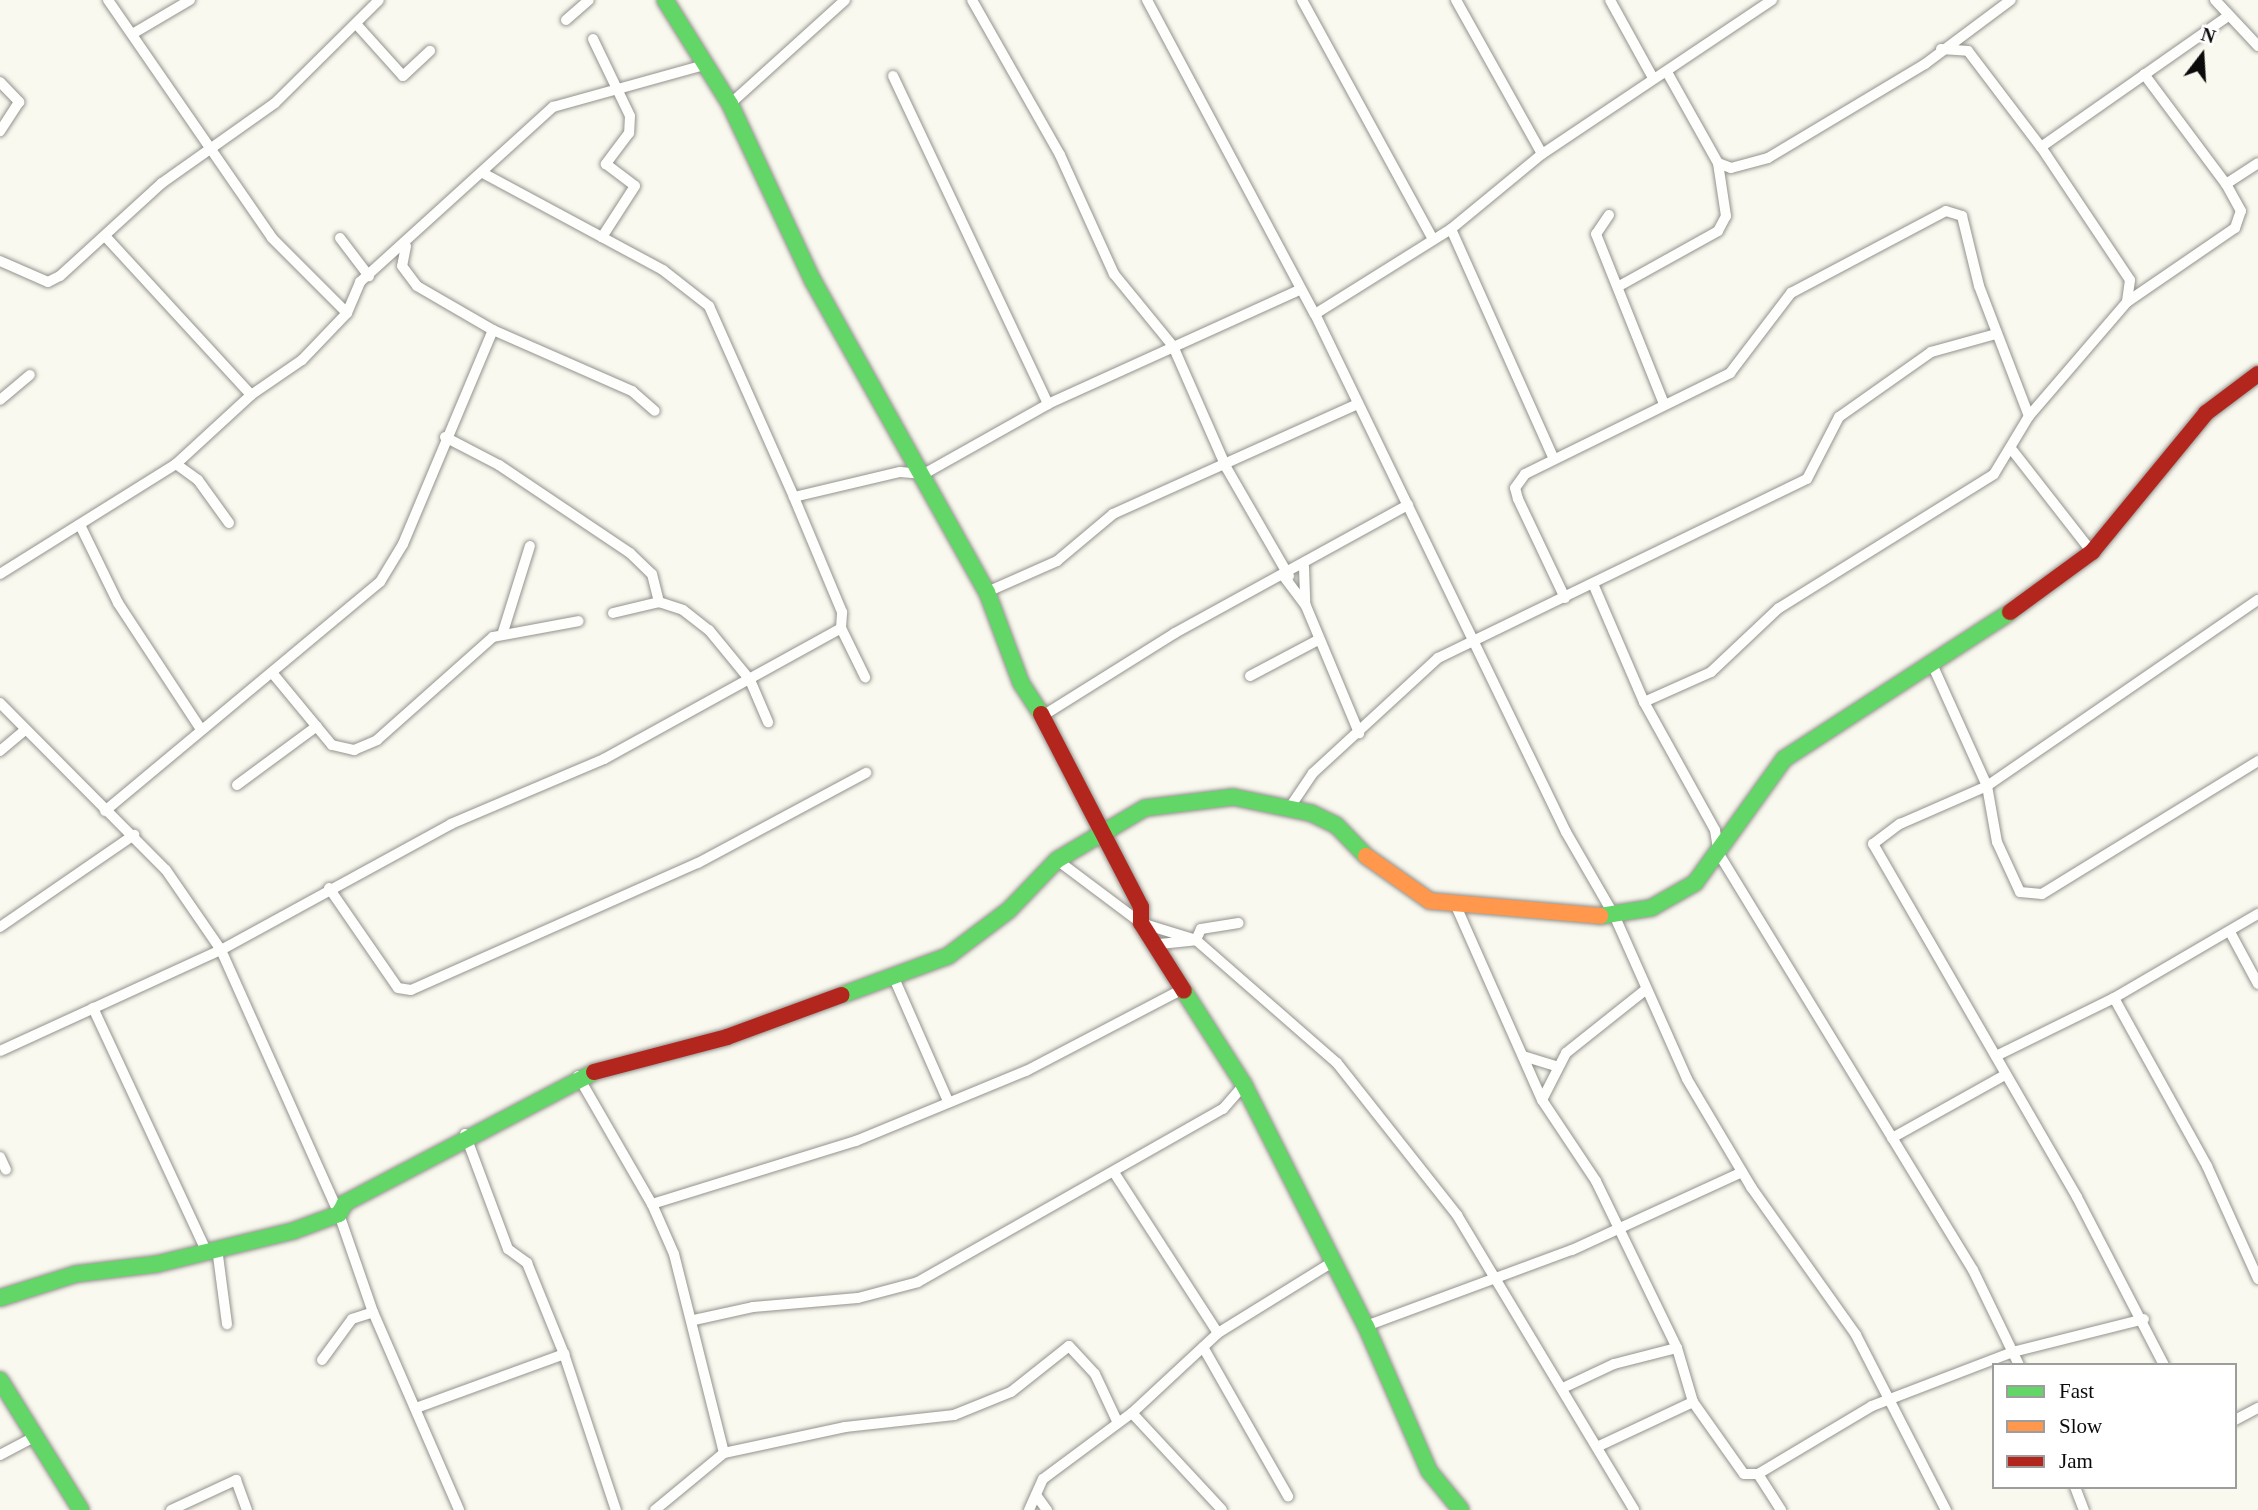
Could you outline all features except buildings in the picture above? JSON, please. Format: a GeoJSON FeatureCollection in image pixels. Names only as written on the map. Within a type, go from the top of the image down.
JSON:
{"type":"FeatureCollection","features":[{"type":"Feature","properties":{"kind":"street"},"geometry":{"type":"LineString","coordinates":[[108,0],[134,33],[272,238],[347,313]]}},
{"type":"Feature","properties":{"kind":"street"},"geometry":{"type":"LineString","coordinates":[[134,33],[190,0]]}},
{"type":"Feature","properties":{"kind":"street"},"geometry":{"type":"LineString","coordinates":[[0,261],[48,282],[210,149],[275,103],[358,26],[379,0]]}},
{"type":"Feature","properties":{"kind":"street"},"geometry":{"type":"LineString","coordinates":[[566,20],[589,0]]}},
{"type":"Feature","properties":{"kind":"street"},"geometry":{"type":"LineString","coordinates":[[665,0],[730,104],[813,281],[924,474],[987,592],[1021,683],[1044,715],[1141,907],[1141,923]]}},
{"type":"Feature","properties":{"kind":"street"},"geometry":{"type":"LineString","coordinates":[[730,104],[845,0]]}},
{"type":"Feature","properties":{"kind":"street"},"geometry":{"type":"LineString","coordinates":[[972,0],[1060,155],[1114,274],[1173,346],[1226,467],[1306,606],[1359,733]]}},
{"type":"Feature","properties":{"kind":"street"},"geometry":{"type":"LineString","coordinates":[[1147,0],[1263,214],[1297,291],[1315,314],[1356,405],[1615,917],[1644,991],[1742,1172],[1856,1335],[1946,1510]]}},
{"type":"Feature","properties":{"kind":"street"},"geometry":{"type":"LineString","coordinates":[[1302,0],[1432,237]]}},
{"type":"Feature","properties":{"kind":"street"},"geometry":{"type":"LineString","coordinates":[[1456,0],[1542,154]]}},
{"type":"Feature","properties":{"kind":"street"},"geometry":{"type":"LineString","coordinates":[[1610,0],[1653,78]]}},
{"type":"Feature","properties":{"kind":"street"},"geometry":{"type":"LineString","coordinates":[[1315,314],[1432,237],[1451,229],[1542,154],[1653,78],[1667,72],[1759,4],[1772,0]]}},
{"type":"Feature","properties":{"kind":"street"},"geometry":{"type":"LineString","coordinates":[[1718,163],[1731,168],[1768,158],[1941,49],[2011,0]]}},
{"type":"Feature","properties":{"kind":"street"},"geometry":{"type":"LineString","coordinates":[[2215,0],[2258,46]]}},
{"type":"Feature","properties":{"kind":"street"},"geometry":{"type":"LineString","coordinates":[[2041,147],[2228,16]]}},
{"type":"Feature","properties":{"kind":"street"},"geometry":{"type":"LineString","coordinates":[[358,26],[404,75],[429,51]]}},
{"type":"Feature","properties":{"kind":"street"},"geometry":{"type":"LineString","coordinates":[[1966,30],[1968,51],[2041,147],[2130,280],[2149,287]]}},
{"type":"Feature","properties":{"kind":"street"},"geometry":{"type":"LineString","coordinates":[[593,39],[618,86],[630,116],[629,133],[606,164],[635,190],[602,237]]}},
{"type":"Feature","properties":{"kind":"street"},"geometry":{"type":"LineString","coordinates":[[1941,49],[1968,51]]}},
{"type":"Feature","properties":{"kind":"street"},"geometry":{"type":"LineString","coordinates":[[0,574],[81,527],[176,464],[251,395],[302,360],[347,313],[369,276],[485,174],[553,107],[618,86],[704,65]]}},
{"type":"Feature","properties":{"kind":"street"},"geometry":{"type":"LineString","coordinates":[[1621,285],[1718,231],[1726,216],[1718,163],[1667,72]]}},
{"type":"Feature","properties":{"kind":"street"},"geometry":{"type":"LineString","coordinates":[[1644,702],[1711,672],[1779,608],[1994,474],[2013,450],[2029,416],[2127,302],[2235,228],[2241,211],[2226,184],[2144,74]]}},
{"type":"Feature","properties":{"kind":"street"},"geometry":{"type":"LineString","coordinates":[[893,76],[1048,404]]}},
{"type":"Feature","properties":{"kind":"street"},"geometry":{"type":"LineString","coordinates":[[0,82],[19,102],[0,131]]}},
{"type":"Feature","properties":{"kind":"street"},"geometry":{"type":"LineString","coordinates":[[2226,184],[2258,163]]}},
{"type":"Feature","properties":{"kind":"street"},"geometry":{"type":"LineString","coordinates":[[485,174],[683,283],[709,306],[794,497],[842,612],[841,628],[865,677]]}},
{"type":"Feature","properties":{"kind":"street"},"geometry":{"type":"LineString","coordinates":[[1564,598],[1516,488],[1553,457],[1742,366],[1776,306],[1791,293],[1946,211],[1962,216],[1996,334],[2029,416]]}},
{"type":"Feature","properties":{"kind":"street"},"geometry":{"type":"LineString","coordinates":[[1609,215],[1596,234],[1621,285],[1664,404]]}},
{"type":"Feature","properties":{"kind":"street"},"geometry":{"type":"LineString","coordinates":[[1451,229],[1553,457]]}},
{"type":"Feature","properties":{"kind":"street"},"geometry":{"type":"LineString","coordinates":[[106,236],[251,395]]}},
{"type":"Feature","properties":{"kind":"street"},"geometry":{"type":"LineString","coordinates":[[340,238],[369,276]]}},
{"type":"Feature","properties":{"kind":"street"},"geometry":{"type":"LineString","coordinates":[[406,246],[406,276]]}},
{"type":"Feature","properties":{"kind":"street"},"geometry":{"type":"LineString","coordinates":[[385,262],[493,330],[632,391],[655,411]]}},
{"type":"Feature","properties":{"kind":"street"},"geometry":{"type":"LineString","coordinates":[[2127,302],[2130,280]]}},
{"type":"Feature","properties":{"kind":"street"},"geometry":{"type":"LineString","coordinates":[[794,497],[900,472],[924,474],[1048,404],[1297,291]]}},
{"type":"Feature","properties":{"kind":"street"},"geometry":{"type":"LineString","coordinates":[[106,811],[201,728],[274,675],[380,582],[403,544],[445,437],[493,330]]}},
{"type":"Feature","properties":{"kind":"street"},"geometry":{"type":"LineString","coordinates":[[1290,807],[1313,773],[1359,733],[1404,685],[1438,658],[1594,586],[1807,480],[1839,417],[1931,352],[1996,334]]}},
{"type":"Feature","properties":{"kind":"street"},"geometry":{"type":"LineString","coordinates":[[0,1298],[76,1274],[211,1249],[339,1214],[345,1203],[465,1134],[578,1076],[727,1037],[948,956],[1009,910],[1057,860],[1101,830],[1145,808],[1198,796],[1290,807],[1336,825],[1383,874],[1430,901],[1456,906],[1615,917],[1671,897],[1695,883],[1719,854],[1784,760],[1932,664],[2092,552],[2206,413],[2258,374]]}},
{"type":"Feature","properties":{"kind":"street"},"geometry":{"type":"LineString","coordinates":[[0,400],[30,375]]}},
{"type":"Feature","properties":{"kind":"street"},"geometry":{"type":"LineString","coordinates":[[987,592],[1057,561],[1113,514],[1226,467],[1356,405]]}},
{"type":"Feature","properties":{"kind":"street"},"geometry":{"type":"LineString","coordinates":[[445,437],[499,465],[630,553],[652,574],[659,602]]}},
{"type":"Feature","properties":{"kind":"street"},"geometry":{"type":"LineString","coordinates":[[2013,450],[2092,552]]}},
{"type":"Feature","properties":{"kind":"street"},"geometry":{"type":"LineString","coordinates":[[176,464],[198,480],[229,523]]}},
{"type":"Feature","properties":{"kind":"street"},"geometry":{"type":"LineString","coordinates":[[1044,715],[1175,633],[1287,577],[1408,505]]}},
{"type":"Feature","properties":{"kind":"street"},"geometry":{"type":"LineString","coordinates":[[81,527],[118,603],[201,728]]}},
{"type":"Feature","properties":{"kind":"street"},"geometry":{"type":"LineString","coordinates":[[503,632],[530,546]]}},
{"type":"Feature","properties":{"kind":"street"},"geometry":{"type":"LineString","coordinates":[[1304,567],[1306,606]]}},
{"type":"Feature","properties":{"kind":"street"},"geometry":{"type":"LineString","coordinates":[[1594,586],[1644,702],[1714,830],[1719,854],[1973,1270],[2019,1363]]}},
{"type":"Feature","properties":{"kind":"street"},"geometry":{"type":"LineString","coordinates":[[2163,1363],[2144,1319],[1873,844],[1900,824],[1987,786],[2258,600]]}},
{"type":"Feature","properties":{"kind":"street"},"geometry":{"type":"LineString","coordinates":[[613,612],[659,602],[709,629],[750,680],[768,722]]}},
{"type":"Feature","properties":{"kind":"street"},"geometry":{"type":"LineString","coordinates":[[274,675],[332,745],[367,747],[503,632],[579,621]]}},
{"type":"Feature","properties":{"kind":"street"},"geometry":{"type":"LineString","coordinates":[[0,1051],[221,950],[329,888],[451,824],[604,759],[841,628]]}},
{"type":"Feature","properties":{"kind":"street"},"geometry":{"type":"LineString","coordinates":[[1250,676],[1318,640]]}},
{"type":"Feature","properties":{"kind":"street"},"geometry":{"type":"LineString","coordinates":[[1932,664],[1987,786],[2012,885],[2033,895],[2258,761]]}},
{"type":"Feature","properties":{"kind":"street"},"geometry":{"type":"LineString","coordinates":[[0,703],[106,811],[134,835],[221,950],[339,1214],[373,1312],[459,1510]]}},
{"type":"Feature","properties":{"kind":"street"},"geometry":{"type":"LineString","coordinates":[[237,785],[317,726]]}},
{"type":"Feature","properties":{"kind":"street"},"geometry":{"type":"LineString","coordinates":[[0,751],[25,730]]}},
{"type":"Feature","properties":{"kind":"street"},"geometry":{"type":"LineString","coordinates":[[329,888],[398,988],[407,990],[698,863],[866,773]]}},
{"type":"Feature","properties":{"kind":"street"},"geometry":{"type":"LineString","coordinates":[[0,927],[134,835]]}},
{"type":"Feature","properties":{"kind":"street"},"geometry":{"type":"LineString","coordinates":[[1057,860],[1141,923],[1160,944],[1244,1085],[1331,1263],[1366,1326],[1410,1435],[1461,1510]]}},
{"type":"Feature","properties":{"kind":"street"},"geometry":{"type":"LineString","coordinates":[[1456,906],[1542,1100],[1619,1230],[1677,1349],[1693,1402],[1744,1474],[1758,1474],[1888,1401],[2013,1352],[2144,1319]]}},
{"type":"Feature","properties":{"kind":"street"},"geometry":{"type":"LineString","coordinates":[[1996,1056],[2114,998],[2258,914]]}},
{"type":"Feature","properties":{"kind":"street"},"geometry":{"type":"LineString","coordinates":[[1141,923],[1196,940],[1337,1063],[1427,1174],[1565,1387],[1634,1510]]}},
{"type":"Feature","properties":{"kind":"street"},"geometry":{"type":"LineString","coordinates":[[1196,940],[1201,929],[1239,923]]}},
{"type":"Feature","properties":{"kind":"street"},"geometry":{"type":"LineString","coordinates":[[2230,932],[2258,984]]}},
{"type":"Feature","properties":{"kind":"street"},"geometry":{"type":"LineString","coordinates":[[1160,944],[1196,940]]}},
{"type":"Feature","properties":{"kind":"street"},"geometry":{"type":"LineString","coordinates":[[894,978],[947,1099]]}},
{"type":"Feature","properties":{"kind":"street"},"geometry":{"type":"LineString","coordinates":[[652,1203],[856,1141],[947,1099],[1026,1071],[1185,988]]}},
{"type":"Feature","properties":{"kind":"street"},"geometry":{"type":"LineString","coordinates":[[1542,1100],[1556,1066],[1644,991]]}},
{"type":"Feature","properties":{"kind":"street"},"geometry":{"type":"LineString","coordinates":[[2114,998],[2207,1166],[2258,1279]]}},
{"type":"Feature","properties":{"kind":"street"},"geometry":{"type":"LineString","coordinates":[[93,1008],[211,1249],[227,1324]]}},
{"type":"Feature","properties":{"kind":"street"},"geometry":{"type":"LineString","coordinates":[[1521,1054],[1536,1065],[1556,1066]]}},
{"type":"Feature","properties":{"kind":"street"},"geometry":{"type":"LineString","coordinates":[[578,1076],[652,1203],[694,1320],[724,1453]]}},
{"type":"Feature","properties":{"kind":"street"},"geometry":{"type":"LineString","coordinates":[[1892,1138],[2003,1076]]}},
{"type":"Feature","properties":{"kind":"street"},"geometry":{"type":"LineString","coordinates":[[694,1320],[753,1307],[858,1298],[918,1282],[1115,1174],[1223,1110],[1244,1085]]}},
{"type":"Feature","properties":{"kind":"street"},"geometry":{"type":"LineString","coordinates":[[465,1134],[508,1250],[527,1263],[564,1354],[616,1510]]}},
{"type":"Feature","properties":{"kind":"street"},"geometry":{"type":"LineString","coordinates":[[0,1157],[6,1170]]}},
{"type":"Feature","properties":{"kind":"street"},"geometry":{"type":"LineString","coordinates":[[1366,1326],[1619,1230],[1742,1172]]}},
{"type":"Feature","properties":{"kind":"street"},"geometry":{"type":"LineString","coordinates":[[1115,1174],[1218,1333]]}},
{"type":"Feature","properties":{"kind":"street"},"geometry":{"type":"LineString","coordinates":[[1029,1510],[1043,1479],[1117,1421],[1132,1413],[1218,1333],[1331,1263]]}},
{"type":"Feature","properties":{"kind":"street"},"geometry":{"type":"LineString","coordinates":[[322,1360],[352,1319],[373,1312]]}},
{"type":"Feature","properties":{"kind":"street"},"geometry":{"type":"LineString","coordinates":[[656,1510],[724,1453],[845,1427],[954,1415],[1011,1392],[1069,1346],[1095,1374],[1117,1421]]}},
{"type":"Feature","properties":{"kind":"street"},"geometry":{"type":"LineString","coordinates":[[1203,1347],[1288,1496]]}},
{"type":"Feature","properties":{"kind":"street"},"geometry":{"type":"LineString","coordinates":[[1565,1387],[1614,1364],[1677,1349]]}},
{"type":"Feature","properties":{"kind":"street"},"geometry":{"type":"LineString","coordinates":[[416,1408],[564,1354]]}},
{"type":"Feature","properties":{"kind":"street"},"geometry":{"type":"LineString","coordinates":[[0,1380],[81,1510]]}},
{"type":"Feature","properties":{"kind":"street"},"geometry":{"type":"LineString","coordinates":[[1600,1446],[1693,1402]]}},
{"type":"Feature","properties":{"kind":"street"},"geometry":{"type":"LineString","coordinates":[[2237,1419],[2258,1408]]}},
{"type":"Feature","properties":{"kind":"street"},"geometry":{"type":"LineString","coordinates":[[1132,1413],[1222,1510]]}},
{"type":"Feature","properties":{"kind":"street"},"geometry":{"type":"LineString","coordinates":[[0,1455],[36,1436]]}},
{"type":"Feature","properties":{"kind":"street"},"geometry":{"type":"LineString","coordinates":[[1758,1474],[1781,1510]]}},
{"type":"Feature","properties":{"kind":"street"},"geometry":{"type":"LineString","coordinates":[[171,1510],[236,1480],[247,1510]]}},
{"type":"Feature","properties":{"kind":"street"},"geometry":{"type":"LineString","coordinates":[[2076,1489],[2084,1510]]}},
{"type":"Feature","properties":{"kind":"street"},"geometry":{"type":"LineString","coordinates":[[1035,1495],[1047,1510]]}},
{"type":"Feature","properties":{"kind":"traffic: fast"},"geometry":{"type":"LineString","coordinates":[[665,0],[730,104],[813,281],[987,592],[1021,683],[1041,714]]}},
{"type":"Feature","properties":{"kind":"traffic: fast"},"geometry":{"type":"LineString","coordinates":[[1600,916],[1651,908],[1695,883],[1784,759],[2010,612]]}},
{"type":"Feature","properties":{"kind":"traffic: fast"},"geometry":{"type":"LineString","coordinates":[[842,995],[948,956],[1009,910],[1057,860],[1145,808],[1233,797],[1311,813],[1336,825],[1366,856]]}},
{"type":"Feature","properties":{"kind":"traffic: fast"},"geometry":{"type":"LineString","coordinates":[[1184,991],[1244,1085],[1366,1326],[1429,1471],[1461,1510]]}},
{"type":"Feature","properties":{"kind":"traffic: fast"},"geometry":{"type":"LineString","coordinates":[[0,1298],[76,1274],[157,1264],[293,1231],[339,1214],[345,1203],[594,1072]]}},
{"type":"Feature","properties":{"kind":"traffic: fast"},"geometry":{"type":"LineString","coordinates":[[0,1380],[81,1510]]}},
{"type":"Feature","properties":{"kind":"traffic: slow"},"geometry":{"type":"LineString","coordinates":[[1366,856],[1430,901],[1600,916]]}},
{"type":"Feature","properties":{"kind":"traffic: jam"},"geometry":{"type":"LineString","coordinates":[[2010,612],[2092,552],[2206,413],[2258,374]]}},
{"type":"Feature","properties":{"kind":"traffic: jam"},"geometry":{"type":"LineString","coordinates":[[1041,714],[1141,907],[1141,923],[1184,991]]}},
{"type":"Feature","properties":{"kind":"traffic: jam"},"geometry":{"type":"LineString","coordinates":[[594,1072],[727,1037],[842,995]]}}]}
